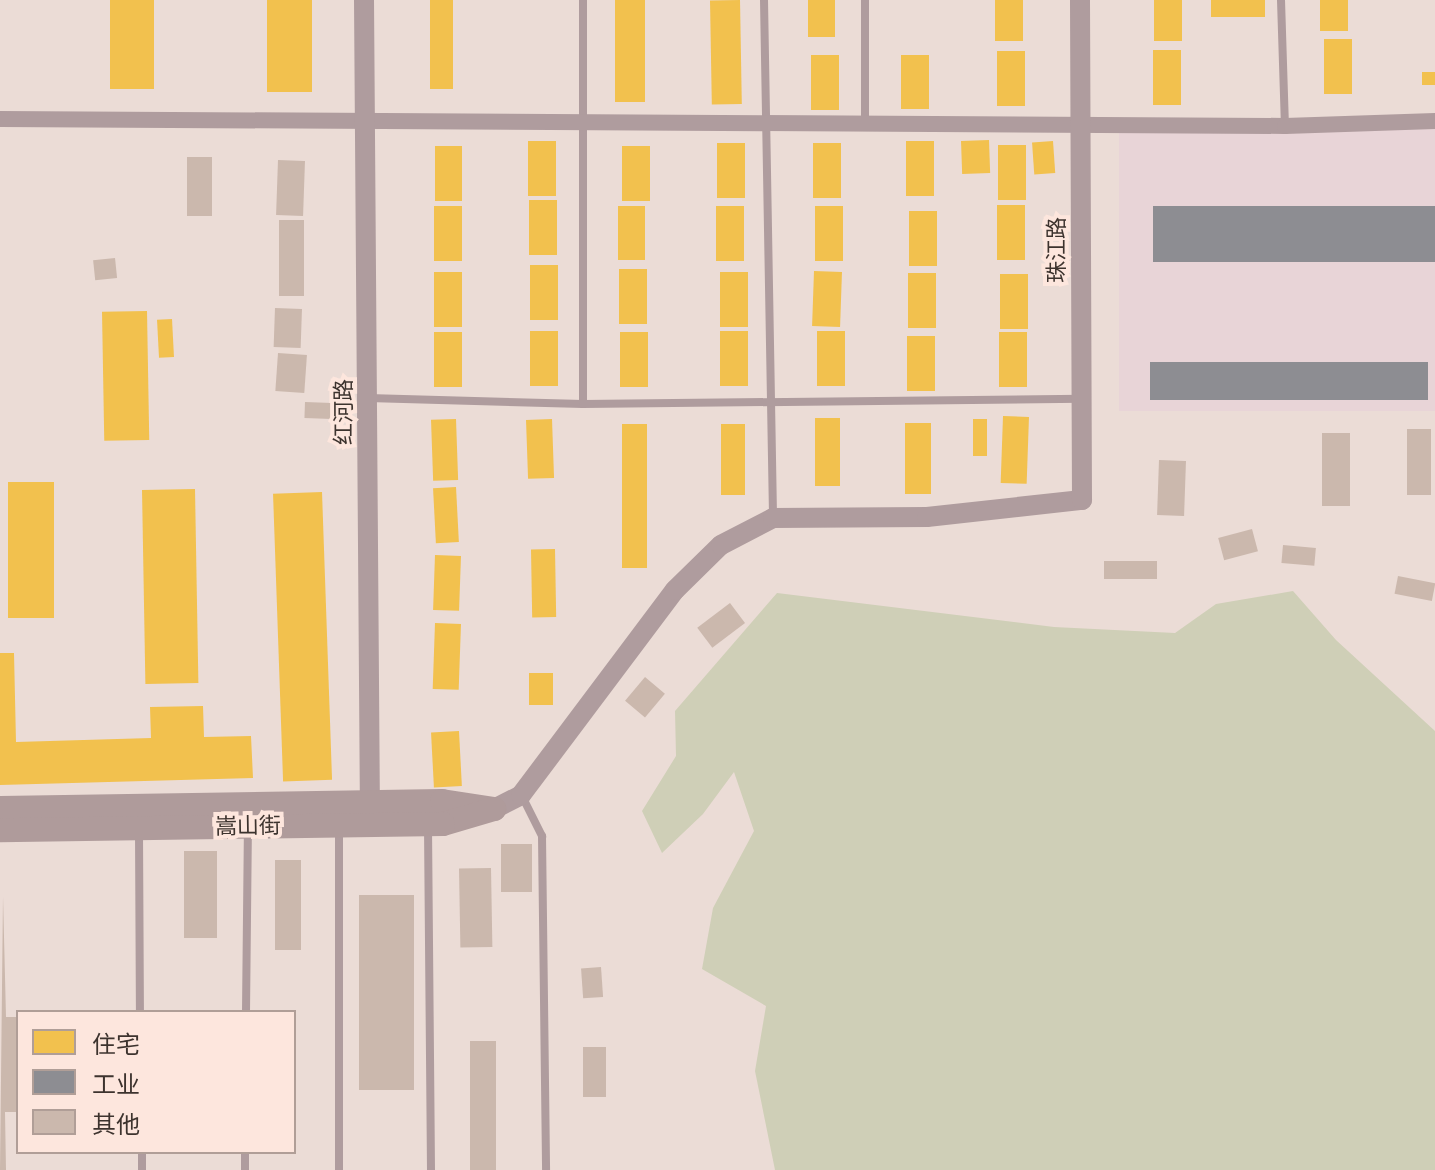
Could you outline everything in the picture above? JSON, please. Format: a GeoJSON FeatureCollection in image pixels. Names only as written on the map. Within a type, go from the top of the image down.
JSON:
{"type":"FeatureCollection","features":[{"type":"Feature","properties":{"kind":"main road","name":"嵩山街"},"geometry":{"type":"LineString","coordinates":[[0,830],[339,825],[370,814],[442,801],[494,809]]}},
{"type":"Feature","properties":{"kind":"main road","name":"嵩山街"},"geometry":{"type":"LineString","coordinates":[[0,808],[370,814],[428,824],[494,809]]}},
{"type":"Feature","properties":{"kind":"street","name":"红河路"},"geometry":{"type":"LineString","coordinates":[[364,0],[370,814]]}},
{"type":"Feature","properties":{"kind":"street","name":"珠江路"},"geometry":{"type":"LineString","coordinates":[[773,518],[927,517],[1082,500],[1080,0]]}},
{"type":"Feature","properties":{"kind":"street"},"geometry":{"type":"LineString","coordinates":[[0,119],[1285,126],[1435,121]]}},
{"type":"Feature","properties":{"kind":"street"},"geometry":{"type":"LineString","coordinates":[[521,795],[675,590],[721,545],[773,518]]}},
{"type":"Feature","properties":{"kind":"street","name":"嵩山街"},"geometry":{"type":"LineString","coordinates":[[494,809],[521,795]]}},
{"type":"Feature","properties":{"kind":"lane"},"geometry":{"type":"LineString","coordinates":[[583,0],[583,404]]}},
{"type":"Feature","properties":{"kind":"lane"},"geometry":{"type":"LineString","coordinates":[[764,0],[762,124],[773,518]]}},
{"type":"Feature","properties":{"kind":"lane"},"geometry":{"type":"LineString","coordinates":[[865,0],[865,122]]}},
{"type":"Feature","properties":{"kind":"lane"},"geometry":{"type":"LineString","coordinates":[[1281,0],[1285,126]]}},
{"type":"Feature","properties":{"kind":"lane"},"geometry":{"type":"LineString","coordinates":[[367,398],[583,404],[1082,399]]}},
{"type":"Feature","properties":{"kind":"lane"},"geometry":{"type":"LineString","coordinates":[[521,795],[542,836],[546,1170]]}},
{"type":"Feature","properties":{"kind":"lane"},"geometry":{"type":"LineString","coordinates":[[428,824],[431,1170]]}},
{"type":"Feature","properties":{"kind":"lane"},"geometry":{"type":"LineString","coordinates":[[339,825],[339,1170]]}},
{"type":"Feature","properties":{"kind":"lane"},"geometry":{"type":"LineString","coordinates":[[246,1010],[248,826]]}},
{"type":"Feature","properties":{"kind":"lane"},"geometry":{"type":"LineString","coordinates":[[139,828],[140,1010]]}},
{"type":"Feature","properties":{"kind":"shaded area"},"geometry":{"type":"Polygon","coordinates":[[[1119,124],[1435,124],[1435,411],[1119,411],[1119,124]]]}},
{"type":"Feature","properties":{"kind":"green space"},"geometry":{"type":"Polygon","coordinates":[[[1293,591],[1336,640],[1435,731],[1435,1170],[775,1170],[755,1071],[766,1006],[702,969],[713,908],[754,831],[734,772],[703,814],[662,853],[642,811],[676,756],[675,711],[777,593],[1054,627],[1175,633],[1216,604],[1293,591]]]}},
{"type":"Feature","properties":{"kind":"building: 住宅"},"geometry":{"type":"Polygon","coordinates":[[[110,0],[154,0],[154,89],[110,89],[110,0]]]}},
{"type":"Feature","properties":{"kind":"building: 住宅"},"geometry":{"type":"Polygon","coordinates":[[[267,0],[312,0],[312,92],[267,92],[267,0]]]}},
{"type":"Feature","properties":{"kind":"building: 住宅"},"geometry":{"type":"Polygon","coordinates":[[[430,0],[453,0],[453,89],[430,89],[430,0]]]}},
{"type":"Feature","properties":{"kind":"building: 住宅"},"geometry":{"type":"Polygon","coordinates":[[[615,0],[645,0],[645,102],[615,102],[615,0]]]}},
{"type":"Feature","properties":{"kind":"building: 住宅"},"geometry":{"type":"Polygon","coordinates":[[[740,0],[742,104],[712,105],[710,1],[740,0]]]}},
{"type":"Feature","properties":{"kind":"building: 住宅"},"geometry":{"type":"Polygon","coordinates":[[[808,0],[835,0],[835,37],[808,37],[808,0]]]}},
{"type":"Feature","properties":{"kind":"building: 住宅"},"geometry":{"type":"Polygon","coordinates":[[[995,0],[1023,0],[1023,41],[995,41],[995,0]]]}},
{"type":"Feature","properties":{"kind":"building: 住宅"},"geometry":{"type":"Polygon","coordinates":[[[1154,0],[1182,0],[1182,41],[1154,41],[1154,0]]]}},
{"type":"Feature","properties":{"kind":"building: 住宅"},"geometry":{"type":"Polygon","coordinates":[[[1211,0],[1265,0],[1265,17],[1211,17],[1211,0]]]}},
{"type":"Feature","properties":{"kind":"building: 住宅"},"geometry":{"type":"Polygon","coordinates":[[[1320,0],[1348,0],[1348,31],[1320,31],[1320,0]]]}},
{"type":"Feature","properties":{"kind":"building: 住宅"},"geometry":{"type":"Polygon","coordinates":[[[1324,39],[1352,39],[1352,94],[1324,94],[1324,39]]]}},
{"type":"Feature","properties":{"kind":"building: 住宅"},"geometry":{"type":"Polygon","coordinates":[[[1153,50],[1181,50],[1181,105],[1153,105],[1153,50]]]}},
{"type":"Feature","properties":{"kind":"building: 住宅"},"geometry":{"type":"Polygon","coordinates":[[[997,51],[1025,51],[1025,106],[997,106],[997,51]]]}},
{"type":"Feature","properties":{"kind":"building: 住宅"},"geometry":{"type":"Polygon","coordinates":[[[811,55],[839,55],[839,110],[811,110],[811,55]]]}},
{"type":"Feature","properties":{"kind":"building: 住宅"},"geometry":{"type":"Polygon","coordinates":[[[901,55],[929,55],[929,109],[901,109],[901,55]]]}},
{"type":"Feature","properties":{"kind":"building: 住宅"},"geometry":{"type":"Polygon","coordinates":[[[1422,72],[1435,72],[1435,85],[1422,85],[1422,72]]]}},
{"type":"Feature","properties":{"kind":"building: 住宅"},"geometry":{"type":"Polygon","coordinates":[[[989,140],[990,173],[962,174],[961,141],[989,140]]]}},
{"type":"Feature","properties":{"kind":"building: 住宅"},"geometry":{"type":"Polygon","coordinates":[[[528,141],[556,141],[556,196],[528,196],[528,141]]]}},
{"type":"Feature","properties":{"kind":"building: 住宅"},"geometry":{"type":"Polygon","coordinates":[[[906,141],[934,141],[934,196],[906,196],[906,141]]]}},
{"type":"Feature","properties":{"kind":"building: 住宅"},"geometry":{"type":"Polygon","coordinates":[[[1053,141],[1055,173],[1034,174],[1032,142],[1053,141]]]}},
{"type":"Feature","properties":{"kind":"building: 住宅"},"geometry":{"type":"Polygon","coordinates":[[[717,143],[745,143],[745,198],[717,198],[717,143]]]}},
{"type":"Feature","properties":{"kind":"building: 住宅"},"geometry":{"type":"Polygon","coordinates":[[[813,143],[841,143],[841,198],[813,198],[813,143]]]}},
{"type":"Feature","properties":{"kind":"building: 住宅"},"geometry":{"type":"Polygon","coordinates":[[[998,145],[1026,145],[1026,200],[998,200],[998,145]]]}},
{"type":"Feature","properties":{"kind":"building: 住宅"},"geometry":{"type":"Polygon","coordinates":[[[435,146],[462,146],[462,201],[435,201],[435,146]]]}},
{"type":"Feature","properties":{"kind":"building: 住宅"},"geometry":{"type":"Polygon","coordinates":[[[622,146],[650,146],[650,201],[622,201],[622,146]]]}},
{"type":"Feature","properties":{"kind":"building: 住宅"},"geometry":{"type":"Polygon","coordinates":[[[529,200],[557,200],[557,255],[529,255],[529,200]]]}},
{"type":"Feature","properties":{"kind":"building: 住宅"},"geometry":{"type":"Polygon","coordinates":[[[997,205],[1025,205],[1025,260],[997,260],[997,205]]]}},
{"type":"Feature","properties":{"kind":"building: 住宅"},"geometry":{"type":"Polygon","coordinates":[[[434,206],[462,206],[462,261],[434,261],[434,206]]]}},
{"type":"Feature","properties":{"kind":"building: 住宅"},"geometry":{"type":"Polygon","coordinates":[[[618,206],[645,206],[645,260],[618,260],[618,206]]]}},
{"type":"Feature","properties":{"kind":"building: 住宅"},"geometry":{"type":"Polygon","coordinates":[[[716,206],[744,206],[744,261],[716,261],[716,206]]]}},
{"type":"Feature","properties":{"kind":"building: 住宅"},"geometry":{"type":"Polygon","coordinates":[[[815,206],[843,206],[843,261],[815,261],[815,206]]]}},
{"type":"Feature","properties":{"kind":"building: 住宅"},"geometry":{"type":"Polygon","coordinates":[[[909,211],[937,211],[937,266],[909,266],[909,211]]]}},
{"type":"Feature","properties":{"kind":"building: 住宅"},"geometry":{"type":"Polygon","coordinates":[[[530,265],[558,265],[558,320],[530,320],[530,265]]]}},
{"type":"Feature","properties":{"kind":"building: 住宅"},"geometry":{"type":"Polygon","coordinates":[[[619,269],[647,269],[647,324],[619,324],[619,269]]]}},
{"type":"Feature","properties":{"kind":"building: 住宅"},"geometry":{"type":"Polygon","coordinates":[[[814,271],[842,272],[840,327],[812,326],[814,271]]]}},
{"type":"Feature","properties":{"kind":"building: 住宅"},"geometry":{"type":"Polygon","coordinates":[[[434,272],[462,272],[462,327],[434,327],[434,272]]]}},
{"type":"Feature","properties":{"kind":"building: 住宅"},"geometry":{"type":"Polygon","coordinates":[[[720,272],[748,272],[748,327],[720,327],[720,272]]]}},
{"type":"Feature","properties":{"kind":"building: 住宅"},"geometry":{"type":"Polygon","coordinates":[[[908,273],[936,273],[936,328],[908,328],[908,273]]]}},
{"type":"Feature","properties":{"kind":"building: 住宅"},"geometry":{"type":"Polygon","coordinates":[[[1000,274],[1028,274],[1028,329],[1000,329],[1000,274]]]}},
{"type":"Feature","properties":{"kind":"building: 住宅"},"geometry":{"type":"Polygon","coordinates":[[[147,311],[149,440],[104,441],[102,312],[147,311]]]}},
{"type":"Feature","properties":{"kind":"building: 住宅"},"geometry":{"type":"Polygon","coordinates":[[[172,319],[174,357],[159,358],[157,320],[172,319]]]}},
{"type":"Feature","properties":{"kind":"building: 住宅"},"geometry":{"type":"Polygon","coordinates":[[[530,331],[558,331],[558,386],[530,386],[530,331]]]}},
{"type":"Feature","properties":{"kind":"building: 住宅"},"geometry":{"type":"Polygon","coordinates":[[[720,331],[748,331],[748,386],[720,386],[720,331]]]}},
{"type":"Feature","properties":{"kind":"building: 住宅"},"geometry":{"type":"Polygon","coordinates":[[[817,331],[845,331],[845,386],[817,386],[817,331]]]}},
{"type":"Feature","properties":{"kind":"building: 住宅"},"geometry":{"type":"Polygon","coordinates":[[[434,332],[462,332],[462,387],[434,387],[434,332]]]}},
{"type":"Feature","properties":{"kind":"building: 住宅"},"geometry":{"type":"Polygon","coordinates":[[[620,332],[648,332],[648,387],[620,387],[620,332]]]}},
{"type":"Feature","properties":{"kind":"building: 住宅"},"geometry":{"type":"Polygon","coordinates":[[[999,332],[1027,332],[1027,387],[999,387],[999,332]]]}},
{"type":"Feature","properties":{"kind":"building: 住宅"},"geometry":{"type":"Polygon","coordinates":[[[907,336],[935,336],[935,391],[907,391],[907,336]]]}},
{"type":"Feature","properties":{"kind":"building: 住宅"},"geometry":{"type":"Polygon","coordinates":[[[1003,416],[1029,417],[1027,484],[1001,483],[1003,416]]]}},
{"type":"Feature","properties":{"kind":"building: 住宅"},"geometry":{"type":"Polygon","coordinates":[[[815,418],[840,418],[840,486],[815,486],[815,418]]]}},
{"type":"Feature","properties":{"kind":"building: 住宅"},"geometry":{"type":"Polygon","coordinates":[[[456,419],[458,480],[433,481],[431,420],[456,419]]]}},
{"type":"Feature","properties":{"kind":"building: 住宅"},"geometry":{"type":"Polygon","coordinates":[[[552,419],[554,478],[528,479],[526,420],[552,419]]]}},
{"type":"Feature","properties":{"kind":"building: 住宅"},"geometry":{"type":"Polygon","coordinates":[[[973,419],[987,419],[987,456],[973,456],[973,419]]]}},
{"type":"Feature","properties":{"kind":"building: 住宅"},"geometry":{"type":"Polygon","coordinates":[[[905,423],[931,423],[931,494],[905,494],[905,423]]]}},
{"type":"Feature","properties":{"kind":"building: 住宅"},"geometry":{"type":"Polygon","coordinates":[[[622,424],[647,424],[647,568],[622,568],[622,424]]]}},
{"type":"Feature","properties":{"kind":"building: 住宅"},"geometry":{"type":"Polygon","coordinates":[[[721,424],[745,424],[745,495],[721,495],[721,424]]]}},
{"type":"Feature","properties":{"kind":"building: 住宅"},"geometry":{"type":"Polygon","coordinates":[[[8,482],[54,482],[54,618],[8,618],[8,482]]]}},
{"type":"Feature","properties":{"kind":"building: 住宅"},"geometry":{"type":"Polygon","coordinates":[[[456,487],[459,542],[436,543],[433,488],[456,487]]]}},
{"type":"Feature","properties":{"kind":"building: 住宅"},"geometry":{"type":"Polygon","coordinates":[[[195,489],[198,683],[145,684],[142,490],[195,489]]]}},
{"type":"Feature","properties":{"kind":"building: 住宅"},"geometry":{"type":"Polygon","coordinates":[[[322,492],[332,780],[283,782],[273,494],[322,492]]]}},
{"type":"Feature","properties":{"kind":"building: 住宅"},"geometry":{"type":"Polygon","coordinates":[[[531,549],[555,549],[556,617],[532,617],[531,549]]]}},
{"type":"Feature","properties":{"kind":"building: 住宅"},"geometry":{"type":"Polygon","coordinates":[[[435,555],[461,556],[459,611],[433,610],[435,555]]]}},
{"type":"Feature","properties":{"kind":"building: 住宅"},"geometry":{"type":"Polygon","coordinates":[[[435,623],[461,624],[459,690],[433,689],[435,623]]]}},
{"type":"Feature","properties":{"kind":"building: 住宅"},"geometry":{"type":"Polygon","coordinates":[[[0,653],[14,653],[16,742],[151,738],[150,707],[203,706],[204,737],[251,736],[253,778],[0,785],[0,653]]]}},
{"type":"Feature","properties":{"kind":"building: 住宅"},"geometry":{"type":"Polygon","coordinates":[[[529,673],[553,673],[553,705],[529,705],[529,673]]]}},
{"type":"Feature","properties":{"kind":"building: 住宅"},"geometry":{"type":"Polygon","coordinates":[[[459,731],[462,786],[434,787],[431,732],[459,731]]]}},
{"type":"Feature","properties":{"kind":"building: 工业"},"geometry":{"type":"Polygon","coordinates":[[[1153,206],[1435,206],[1435,262],[1153,262],[1153,206]]]}},
{"type":"Feature","properties":{"kind":"building: 工业"},"geometry":{"type":"Polygon","coordinates":[[[1150,362],[1428,362],[1428,400],[1150,400],[1150,362]]]}},
{"type":"Feature","properties":{"kind":"building: 其他"},"geometry":{"type":"Polygon","coordinates":[[[187,157],[212,157],[212,216],[187,216],[187,157]]]}},
{"type":"Feature","properties":{"kind":"building: 其他"},"geometry":{"type":"Polygon","coordinates":[[[278,160],[305,161],[303,216],[276,215],[278,160]]]}},
{"type":"Feature","properties":{"kind":"building: 其他"},"geometry":{"type":"Polygon","coordinates":[[[279,220],[304,220],[304,296],[279,296],[279,220]]]}},
{"type":"Feature","properties":{"kind":"building: 其他"},"geometry":{"type":"Polygon","coordinates":[[[115,258],[117,278],[95,280],[93,260],[115,258]]]}},
{"type":"Feature","properties":{"kind":"building: 其他"},"geometry":{"type":"Polygon","coordinates":[[[275,308],[302,309],[301,348],[274,347],[275,308]]]}},
{"type":"Feature","properties":{"kind":"building: 其他"},"geometry":{"type":"Polygon","coordinates":[[[278,353],[307,355],[304,393],[275,391],[278,353]]]}},
{"type":"Feature","properties":{"kind":"building: 其他"},"geometry":{"type":"Polygon","coordinates":[[[305,402],[332,403],[331,419],[304,418],[305,402]]]}},
{"type":"Feature","properties":{"kind":"building: 其他"},"geometry":{"type":"Polygon","coordinates":[[[1407,429],[1431,429],[1431,495],[1407,495],[1407,429]]]}},
{"type":"Feature","properties":{"kind":"building: 其他"},"geometry":{"type":"Polygon","coordinates":[[[1322,433],[1350,433],[1350,506],[1322,506],[1322,433]]]}},
{"type":"Feature","properties":{"kind":"building: 其他"},"geometry":{"type":"Polygon","coordinates":[[[1159,460],[1186,461],[1184,516],[1157,515],[1159,460]]]}},
{"type":"Feature","properties":{"kind":"building: 其他"},"geometry":{"type":"Polygon","coordinates":[[[1252,529],[1258,551],[1224,560],[1218,538],[1252,529]]]}},
{"type":"Feature","properties":{"kind":"building: 其他"},"geometry":{"type":"Polygon","coordinates":[[[1283,545],[1316,548],[1314,566],[1281,563],[1283,545]]]}},
{"type":"Feature","properties":{"kind":"building: 其他"},"geometry":{"type":"Polygon","coordinates":[[[1104,561],[1157,561],[1157,579],[1104,579],[1104,561]]]}},
{"type":"Feature","properties":{"kind":"building: 其他"},"geometry":{"type":"Polygon","coordinates":[[[1398,576],[1435,583],[1432,601],[1395,594],[1398,576]]]}},
{"type":"Feature","properties":{"kind":"building: 其他"},"geometry":{"type":"Polygon","coordinates":[[[730,603],[745,623],[712,648],[697,628],[730,603]]]}},
{"type":"Feature","properties":{"kind":"building: 其他"},"geometry":{"type":"Polygon","coordinates":[[[645,677],[665,694],[645,717],[625,701],[645,677]]]}},
{"type":"Feature","properties":{"kind":"building: 其他"},"geometry":{"type":"Polygon","coordinates":[[[501,844],[532,844],[532,892],[501,892],[501,844]]]}},
{"type":"Feature","properties":{"kind":"building: 其他"},"geometry":{"type":"Polygon","coordinates":[[[184,851],[217,851],[217,938],[184,938],[184,851]]]}},
{"type":"Feature","properties":{"kind":"building: 其他"},"geometry":{"type":"Polygon","coordinates":[[[275,860],[301,860],[301,950],[275,950],[275,860]]]}},
{"type":"Feature","properties":{"kind":"building: 其他"},"geometry":{"type":"Polygon","coordinates":[[[491,868],[492,947],[460,948],[459,869],[491,868]]]}},
{"type":"Feature","properties":{"kind":"building: 其他"},"geometry":{"type":"Polygon","coordinates":[[[359,895],[414,895],[414,1090],[359,1090],[359,895]]]}},
{"type":"Feature","properties":{"kind":"building: 其他"},"geometry":{"type":"Polygon","coordinates":[[[3,896],[6,1017],[16,1017],[16,1112],[5,1112],[6,1170],[0,1170],[3,896]]]}},
{"type":"Feature","properties":{"kind":"building: 其他"},"geometry":{"type":"Polygon","coordinates":[[[601,967],[603,997],[583,998],[581,968],[601,967]]]}},
{"type":"Feature","properties":{"kind":"building: 其他"},"geometry":{"type":"Polygon","coordinates":[[[470,1041],[496,1041],[496,1170],[470,1170],[470,1041]]]}},
{"type":"Feature","properties":{"kind":"building: 其他"},"geometry":{"type":"Polygon","coordinates":[[[583,1047],[606,1047],[606,1097],[583,1097],[583,1047]]]}}]}
